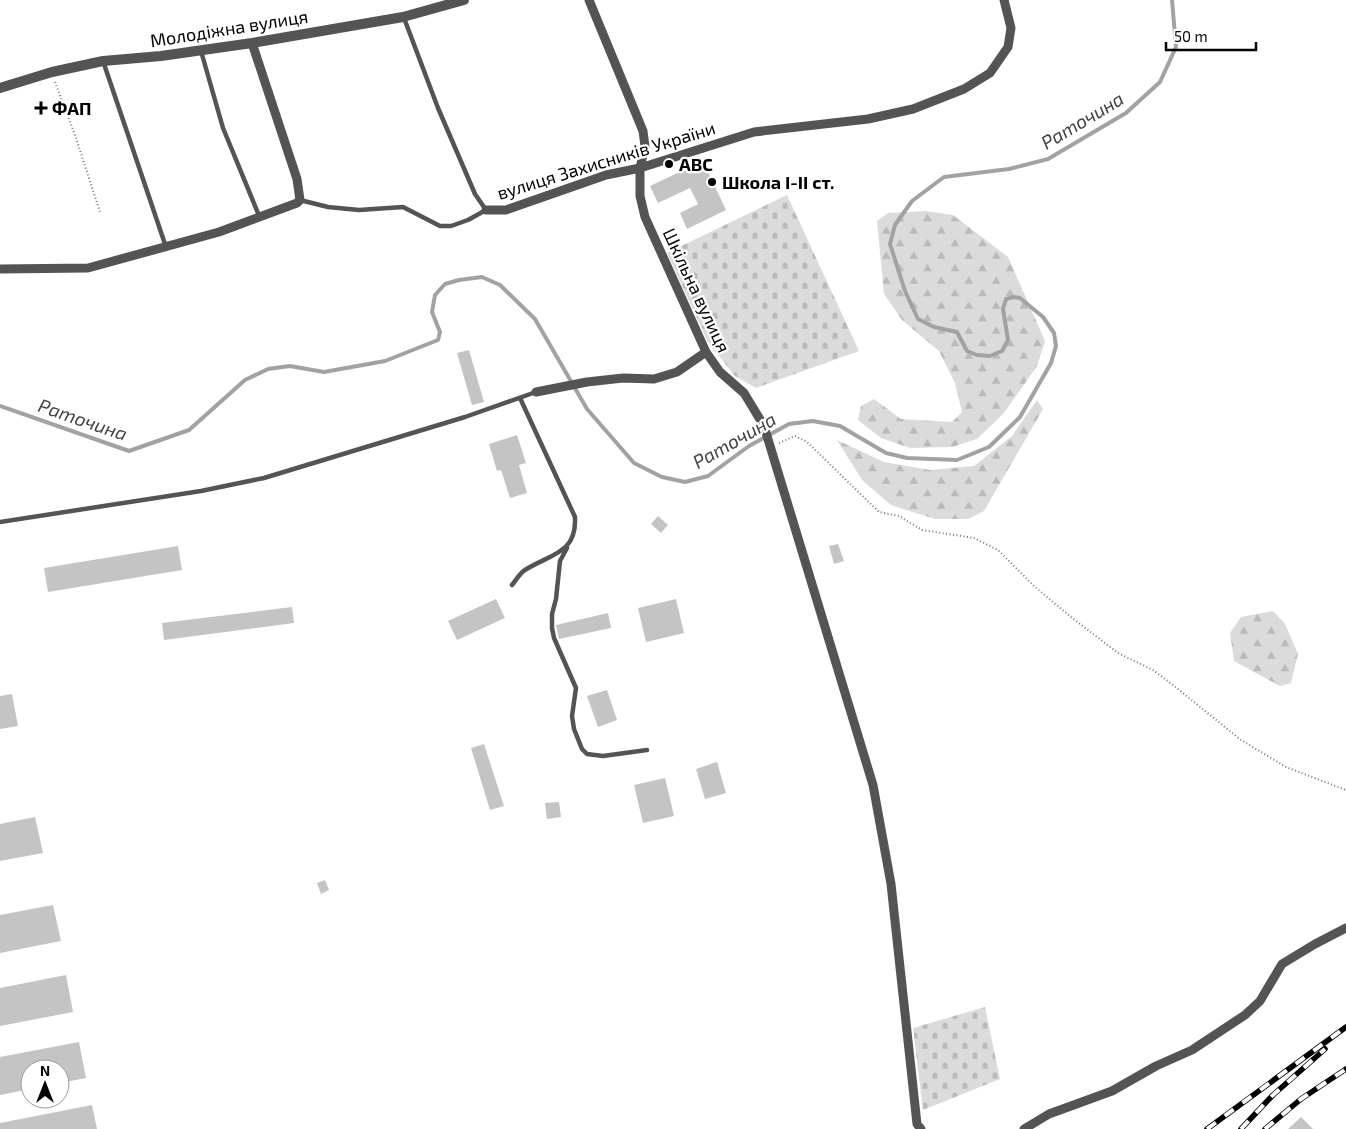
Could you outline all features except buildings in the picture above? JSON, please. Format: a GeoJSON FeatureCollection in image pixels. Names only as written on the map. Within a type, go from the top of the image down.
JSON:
{"type":"FeatureCollection","features":[{"type":"Feature","properties":{"kind":"street","name":"Молодіжна вулиця"},"geometry":{"type":"LineString","coordinates":[[0,88],[52,72],[103,60],[161,56],[252,43],[404,17],[464,0]]}},
{"type":"Feature","properties":{"kind":"street","name":"Шкільна вулиця"},"geometry":{"type":"LineString","coordinates":[[589,0],[643,131],[645,146],[640,168],[640,196],[645,217],[706,352],[720,372],[744,393],[764,426],[873,785],[891,884],[917,1124],[921,1129]]}},
{"type":"Feature","properties":{"kind":"street","name":"вулиця Захисників України"},"geometry":{"type":"LineString","coordinates":[[486,210],[506,210],[606,175],[640,168],[754,132],[868,118],[913,109],[964,89],[990,73],[1008,47],[1010,28],[1004,0]]}},
{"type":"Feature","properties":{"kind":"street"},"geometry":{"type":"LineString","coordinates":[[0,269],[88,268],[220,232],[297,203],[300,200],[295,173],[252,43]]}},
{"type":"Feature","properties":{"kind":"street"},"geometry":{"type":"LineString","coordinates":[[536,392],[587,382],[623,378],[654,379],[677,372],[706,352]]}},
{"type":"Feature","properties":{"kind":"street"},"geometry":{"type":"LineString","coordinates":[[1024,1129],[1049,1114],[1112,1091],[1156,1066],[1192,1050],[1244,1015],[1260,1001],[1282,964],[1346,928]]}},
{"type":"Feature","properties":{"kind":"lane"},"geometry":{"type":"LineString","coordinates":[[404,17],[438,108],[475,194],[486,210]]}},
{"type":"Feature","properties":{"kind":"lane"},"geometry":{"type":"LineString","coordinates":[[200,50],[223,128],[260,218]]}},
{"type":"Feature","properties":{"kind":"lane"},"geometry":{"type":"LineString","coordinates":[[103,60],[166,247]]}},
{"type":"Feature","properties":{"kind":"lane","name":"вулиця Захисників України"},"geometry":{"type":"LineString","coordinates":[[300,200],[328,207],[359,210],[402,207],[440,226],[451,226],[468,220],[486,210]]}},
{"type":"Feature","properties":{"kind":"lane"},"geometry":{"type":"LineString","coordinates":[[0,522],[201,491],[264,478],[465,417],[536,392]]}},
{"type":"Feature","properties":{"kind":"lane"},"geometry":{"type":"LineString","coordinates":[[520,398],[574,517],[575,528],[573,537],[560,561],[556,599],[552,614],[554,638],[576,688],[572,716],[574,729],[582,749],[587,754],[602,756],[647,750]]}},
{"type":"Feature","properties":{"kind":"lane"},"geometry":{"type":"LineString","coordinates":[[512,585],[523,571],[567,548]]}},
{"type":"Feature","properties":{"kind":"path"},"geometry":{"type":"LineString","coordinates":[[52,72],[100,212]]}},
{"type":"Feature","properties":{"kind":"path"},"geometry":{"type":"LineString","coordinates":[[772,449],[779,442],[795,436],[807,442],[878,512],[899,516],[922,530],[974,538],[998,550],[1035,587],[1071,617],[1118,653],[1153,670],[1173,684],[1241,740],[1286,767],[1346,790]]}},
{"type":"Feature","properties":{"kind":"green space"},"geometry":{"type":"Polygon","coordinates":[[[787,195],[859,351],[756,388],[735,376],[708,342],[667,253],[787,195]]]}},
{"type":"Feature","properties":{"kind":"green space"},"geometry":{"type":"Polygon","coordinates":[[[926,211],[953,215],[1008,257],[1045,341],[1037,366],[1004,413],[977,439],[952,447],[910,448],[881,438],[858,420],[861,406],[874,399],[901,419],[952,422],[962,412],[955,383],[939,351],[902,320],[884,294],[877,221],[888,213],[926,211]]]}},
{"type":"Feature","properties":{"kind":"green space"},"geometry":{"type":"Polygon","coordinates":[[[1037,400],[1043,409],[984,511],[968,519],[935,519],[891,505],[862,480],[837,440],[884,462],[930,470],[974,466],[1012,436],[1037,400]]]}},
{"type":"Feature","properties":{"kind":"green space"},"geometry":{"type":"Polygon","coordinates":[[[1273,611],[1285,624],[1298,654],[1291,683],[1280,686],[1234,661],[1230,633],[1241,617],[1273,611]]]}},
{"type":"Feature","properties":{"kind":"green space"},"geometry":{"type":"Polygon","coordinates":[[[985,1007],[1000,1079],[923,1110],[913,1028],[985,1007]]]}},
{"type":"Feature","properties":{"kind":"waterway","name":"Раточина"},"geometry":{"type":"LineString","coordinates":[[0,406],[129,451],[189,430],[245,380],[268,369],[290,366],[324,372],[385,361],[438,340],[440,332],[432,312],[435,295],[445,284],[482,277],[500,285],[535,319],[587,409],[634,463],[662,477],[685,482],[708,476],[749,446],[789,424],[813,421],[840,426],[886,453],[907,458],[957,460],[989,447],[1020,417],[1051,363],[1056,346],[1054,333],[1043,317],[1020,298],[1014,297],[1006,299],[1003,309],[1008,340],[1002,351],[990,356],[977,355],[967,351],[957,332],[934,327],[918,319],[905,291],[890,244],[895,225],[912,201],[944,177],[1009,169],[1048,159],[1126,113],[1160,82],[1176,47],[1172,0]]}},
{"type":"Feature","properties":{"kind":"railway"},"geometry":{"type":"LineString","coordinates":[[1207,1129],[1346,1027]]}},
{"type":"Feature","properties":{"kind":"railway"},"geometry":{"type":"LineString","coordinates":[[1241,1129],[1273,1095],[1325,1049]]}},
{"type":"Feature","properties":{"kind":"railway"},"geometry":{"type":"LineString","coordinates":[[1265,1129],[1301,1099],[1346,1069]]}},
{"type":"Feature","properties":{"kind":"place","name":"ФАП"},"geometry":{"type":"Point","coordinates":[41,108]}},
{"type":"Feature","properties":{"kind":"place","name":"ABC"},"geometry":{"type":"Point","coordinates":[669,164]}},
{"type":"Feature","properties":{"kind":"place","name":"Школа І-ІІ ст."},"geometry":{"type":"Point","coordinates":[712,182]}}]}
